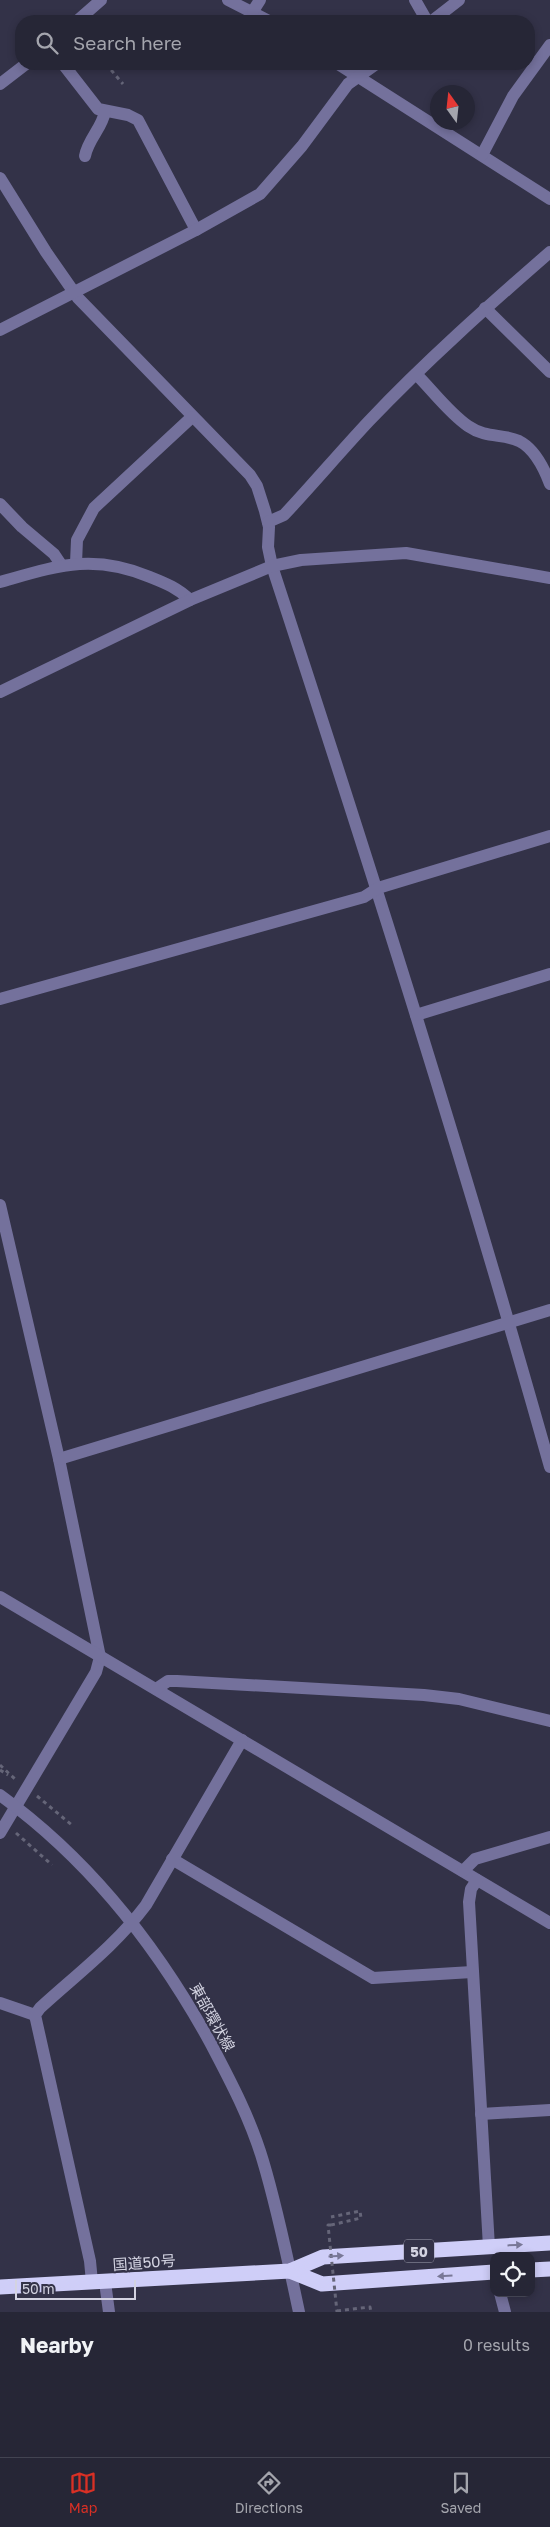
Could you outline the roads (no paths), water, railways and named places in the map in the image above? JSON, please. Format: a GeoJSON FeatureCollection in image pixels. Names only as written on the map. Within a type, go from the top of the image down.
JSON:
{"type":"FeatureCollection","features":[{"type":"Feature","properties":{"kind":"highway","name":"国道50号"},"geometry":{"type":"LineString","coordinates":[[0,2287],[290,2271],[323,2257],[550,2243]]}},
{"type":"Feature","properties":{"kind":"highway"},"geometry":{"type":"LineString","coordinates":[[535,2270],[550,2269]]}},
{"type":"Feature","properties":{"kind":"highway","name":"国道50号"},"geometry":{"type":"LineString","coordinates":[[290,2271],[322,2284],[490,2272]]}},
{"type":"Feature","properties":{"kind":"street"},"geometry":{"type":"LineString","coordinates":[[84,15],[100,0]]}},
{"type":"Feature","properties":{"kind":"street"},"geometry":{"type":"LineString","coordinates":[[228,0],[259,15]]}},
{"type":"Feature","properties":{"kind":"street"},"geometry":{"type":"LineString","coordinates":[[253,11],[260,0]]}},
{"type":"Feature","properties":{"kind":"street"},"geometry":{"type":"LineString","coordinates":[[415,0],[423,15]]}},
{"type":"Feature","properties":{"kind":"street"},"geometry":{"type":"LineString","coordinates":[[440,15],[459,0]]}},
{"type":"Feature","properties":{"kind":"street"},"geometry":{"type":"LineString","coordinates":[[535,66],[550,45]]}},
{"type":"Feature","properties":{"kind":"street"},"geometry":{"type":"LineString","coordinates":[[0,84],[18,70]]}},
{"type":"Feature","properties":{"kind":"street"},"geometry":{"type":"LineString","coordinates":[[68,70],[95,106],[105,111],[128,115],[138,120],[196,230]]}},
{"type":"Feature","properties":{"kind":"street"},"geometry":{"type":"LineString","coordinates":[[349,70],[550,199]]}},
{"type":"Feature","properties":{"kind":"street"},"geometry":{"type":"LineString","coordinates":[[0,330],[196,230],[260,194],[302,146],[348,84],[367,70]]}},
{"type":"Feature","properties":{"kind":"street"},"geometry":{"type":"LineString","coordinates":[[482,155],[513,96],[532,70]]}},
{"type":"Feature","properties":{"kind":"street"},"geometry":{"type":"LineString","coordinates":[[86,156],[87,148],[103,120],[105,111]]}},
{"type":"Feature","properties":{"kind":"street"},"geometry":{"type":"LineString","coordinates":[[0,178],[73,292],[192,418],[250,475],[260,492],[268,522],[268,547],[272,566],[378,888],[509,1323],[550,1467]]}},
{"type":"Feature","properties":{"kind":"street"},"geometry":{"type":"LineString","coordinates":[[268,522],[284,515],[369,421],[416,374],[484,308],[550,252]]}},
{"type":"Feature","properties":{"kind":"street"},"geometry":{"type":"LineString","coordinates":[[484,308],[550,372]]}},
{"type":"Feature","properties":{"kind":"street"},"geometry":{"type":"LineString","coordinates":[[416,374],[466,425],[484,435],[518,441],[524,445],[542,464],[550,484]]}},
{"type":"Feature","properties":{"kind":"street"},"geometry":{"type":"LineString","coordinates":[[76,563],[77,540],[94,508],[192,418]]}},
{"type":"Feature","properties":{"kind":"street"},"geometry":{"type":"LineString","coordinates":[[0,504],[22,527],[54,554],[62,566]]}},
{"type":"Feature","properties":{"kind":"street"},"geometry":{"type":"LineString","coordinates":[[0,692],[190,600],[272,566],[301,560],[406,553],[550,578]]}},
{"type":"Feature","properties":{"kind":"street"},"geometry":{"type":"LineString","coordinates":[[0,582],[76,563],[98,562],[139,572],[172,586],[190,600]]}},
{"type":"Feature","properties":{"kind":"street"},"geometry":{"type":"LineString","coordinates":[[0,999],[364,897],[378,888],[550,836]]}},
{"type":"Feature","properties":{"kind":"street"},"geometry":{"type":"LineString","coordinates":[[416,1014],[550,974]]}},
{"type":"Feature","properties":{"kind":"street"},"geometry":{"type":"LineString","coordinates":[[0,1205],[5,1252],[59,1459],[100,1657],[96,1672],[0,1833]]}},
{"type":"Feature","properties":{"kind":"street"},"geometry":{"type":"LineString","coordinates":[[59,1459],[550,1310]]}},
{"type":"Feature","properties":{"kind":"street"},"geometry":{"type":"LineString","coordinates":[[0,1597],[550,1923]]}},
{"type":"Feature","properties":{"kind":"street"},"geometry":{"type":"LineString","coordinates":[[156,1689],[168,1681],[177,1681],[424,1695],[459,1698],[550,1721]]}},
{"type":"Feature","properties":{"kind":"street"},"geometry":{"type":"LineString","coordinates":[[109,2312],[90,2261],[35,2015],[40,2008],[133,1922],[242,1740]]}},
{"type":"Feature","properties":{"kind":"street","name":"東部環状線"},"geometry":{"type":"LineString","coordinates":[[0,1795],[16,1806],[66,1850],[133,1922],[192,2010],[245,2112],[266,2169],[299,2312]]}},
{"type":"Feature","properties":{"kind":"street"},"geometry":{"type":"LineString","coordinates":[[463,1871],[475,1859],[550,1836]]}},
{"type":"Feature","properties":{"kind":"street"},"geometry":{"type":"LineString","coordinates":[[172,1859],[372,1978],[472,1972]]}},
{"type":"Feature","properties":{"kind":"street"},"geometry":{"type":"LineString","coordinates":[[477,1880],[472,1889],[470,1902],[472,1972],[489,2247]]}},
{"type":"Feature","properties":{"kind":"street"},"geometry":{"type":"LineString","coordinates":[[0,2003],[35,2015]]}},
{"type":"Feature","properties":{"kind":"street"},"geometry":{"type":"LineString","coordinates":[[481,2114],[550,2110]]}},
{"type":"Feature","properties":{"kind":"street"},"geometry":{"type":"LineString","coordinates":[[501,2297],[505,2312]]}}]}
